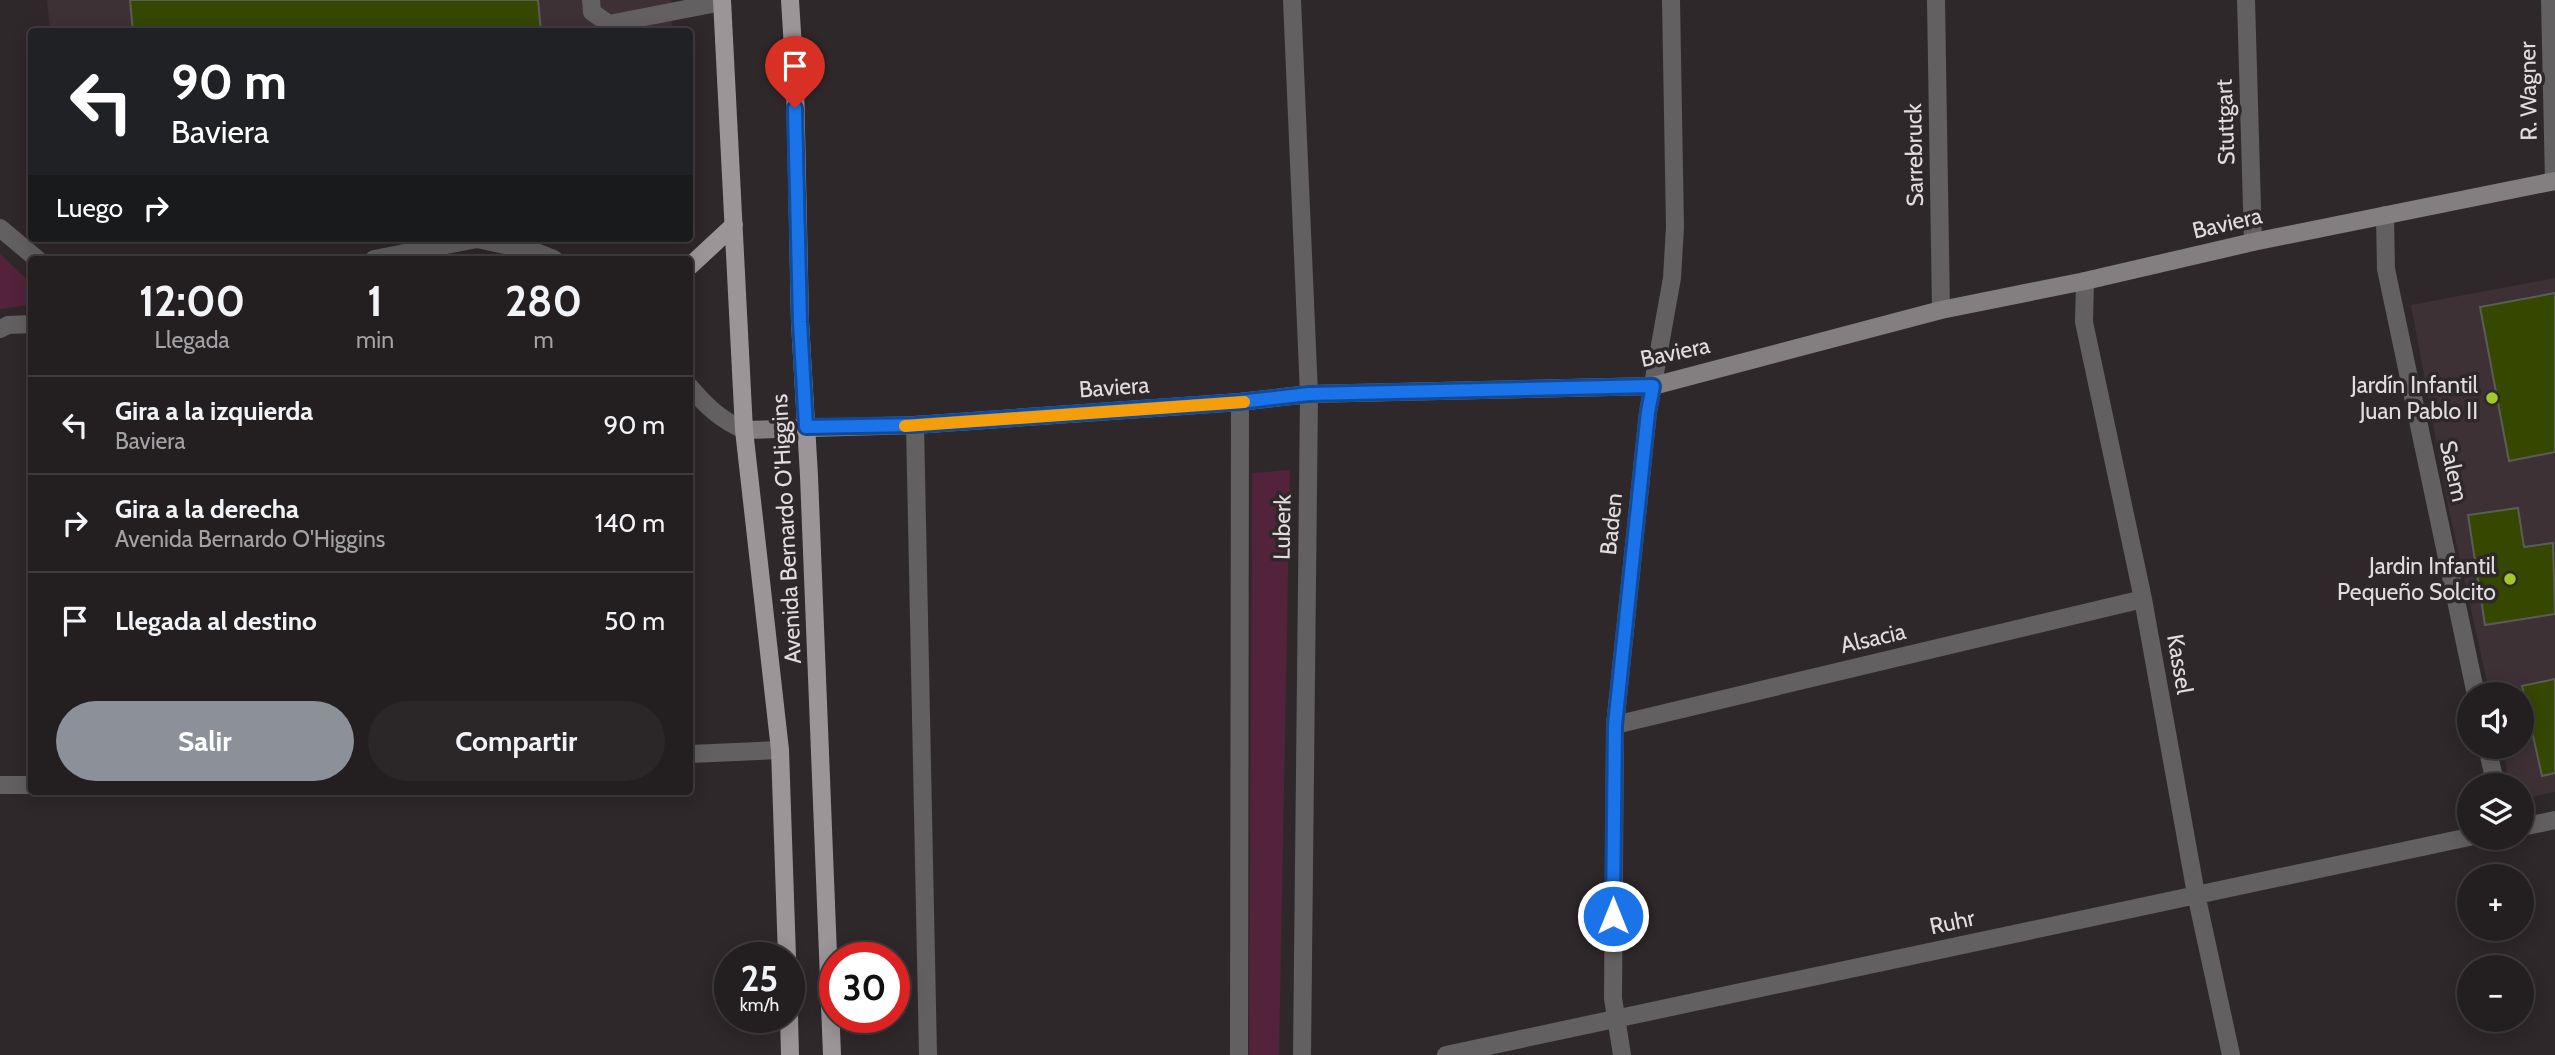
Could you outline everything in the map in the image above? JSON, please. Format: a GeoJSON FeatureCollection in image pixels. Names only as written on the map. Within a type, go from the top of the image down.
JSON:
{"type":"FeatureCollection","features":[{"type":"Feature","properties":{"kind":"main road","name":"Avenida Bernardo O'Higgins"},"geometry":{"type":"LineString","coordinates":[[790,0],[832,1055]]}},
{"type":"Feature","properties":{"kind":"main road","name":"Avenida Bernardo O'Higgins"},"geometry":{"type":"LineString","coordinates":[[722,1],[744,430],[780,750],[786,942]]}},
{"type":"Feature","properties":{"kind":"main road"},"geometry":{"type":"LineString","coordinates":[[693,263],[734,225]]}},
{"type":"Feature","properties":{"kind":"main road"},"geometry":{"type":"LineString","coordinates":[[789,1033],[790,1055]]}},
{"type":"Feature","properties":{"kind":"street","name":"Luberk"},"geometry":{"type":"LineString","coordinates":[[1292,0],[1309,394],[1301,1055]]}},
{"type":"Feature","properties":{"kind":"street","name":"Baden"},"geometry":{"type":"LineString","coordinates":[[1622,1055],[1612,998],[1615,725],[1648,412],[1671,278],[1675,227],[1671,0]]}},
{"type":"Feature","properties":{"kind":"street","name":"Sarrebruck"},"geometry":{"type":"LineString","coordinates":[[1936,0],[1941,310]]}},
{"type":"Feature","properties":{"kind":"street","name":"Stuttgart"},"geometry":{"type":"LineString","coordinates":[[2246,0],[2253,242]]}},
{"type":"Feature","properties":{"kind":"street","name":"R. Wagner"},"geometry":{"type":"LineString","coordinates":[[2550,0],[2554,181]]}},
{"type":"Feature","properties":{"kind":"street"},"geometry":{"type":"LineString","coordinates":[[592,6],[609,24],[722,1]]}},
{"type":"Feature","properties":{"kind":"street","name":"Baviera"},"geometry":{"type":"LineString","coordinates":[[744,430],[915,425],[1240,402],[1309,394],[1653,386],[1941,310],[2085,281],[2253,242],[2554,181]]}},
{"type":"Feature","properties":{"kind":"street","name":"Salem"},"geometry":{"type":"LineString","coordinates":[[2385,215],[2386,269],[2473,682]]}},
{"type":"Feature","properties":{"kind":"street"},"geometry":{"type":"LineString","coordinates":[[0,228],[33,256]]}},
{"type":"Feature","properties":{"kind":"street"},"geometry":{"type":"LineString","coordinates":[[389,256],[462,242]]}},
{"type":"Feature","properties":{"kind":"street"},"geometry":{"type":"LineString","coordinates":[[491,242],[546,256]]}},
{"type":"Feature","properties":{"kind":"street","name":"Kassel"},"geometry":{"type":"LineString","coordinates":[[2085,281],[2084,322],[2143,599],[2196,894],[2231,1055]]}},
{"type":"Feature","properties":{"kind":"street"},"geometry":{"type":"LineString","coordinates":[[0,329],[8,325],[28,324]]}},
{"type":"Feature","properties":{"kind":"street"},"geometry":{"type":"LineString","coordinates":[[693,390],[710,410],[726,422],[744,430]]}},
{"type":"Feature","properties":{"kind":"street","name":"Luberk"},"geometry":{"type":"LineString","coordinates":[[1239,1055],[1240,402]]}},
{"type":"Feature","properties":{"kind":"street"},"geometry":{"type":"LineString","coordinates":[[915,425],[928,1055]]}},
{"type":"Feature","properties":{"kind":"street","name":"Alsacia"},"geometry":{"type":"LineString","coordinates":[[1615,725],[2143,599]]}},
{"type":"Feature","properties":{"kind":"street"},"geometry":{"type":"LineString","coordinates":[[693,754],[780,750]]}},
{"type":"Feature","properties":{"kind":"street"},"geometry":{"type":"LineString","coordinates":[[0,785],[28,785]]}},
{"type":"Feature","properties":{"kind":"street"},"geometry":{"type":"LineString","coordinates":[[2534,824],[2555,820]]}},
{"type":"Feature","properties":{"kind":"street","name":"Ruhr"},"geometry":{"type":"LineString","coordinates":[[1446,1055],[2457,840]]}},
{"type":"Feature","properties":{"kind":"shaded area"},"geometry":{"type":"Polygon","coordinates":[[[47,0],[671,0],[672,28],[50,28],[47,0]]]}},
{"type":"Feature","properties":{"kind":"shaded area"},"geometry":{"type":"Polygon","coordinates":[[[0,254],[28,280],[28,305],[0,309],[0,254]]]}},
{"type":"Feature","properties":{"kind":"shaded area"},"geometry":{"type":"Polygon","coordinates":[[[2555,278],[2555,792],[2534,796],[2534,773],[2507,773],[2504,759],[2534,759],[2534,682],[2487,682],[2449,510],[2411,305],[2555,278]]]}},
{"type":"Feature","properties":{"kind":"shaded area"},"geometry":{"type":"Polygon","coordinates":[[[1290,470],[1279,1055],[1249,1055],[1252,473],[1290,470]]]}},
{"type":"Feature","properties":{"kind":"building"},"geometry":{"type":"Polygon","coordinates":[[[130,0],[538,0],[541,28],[133,28],[130,0]]]}},
{"type":"Feature","properties":{"kind":"building"},"geometry":{"type":"Polygon","coordinates":[[[2555,293],[2555,452],[2509,461],[2480,307],[2555,293]]]}},
{"type":"Feature","properties":{"kind":"building"},"geometry":{"type":"Polygon","coordinates":[[[2518,508],[2524,547],[2553,543],[2555,614],[2485,625],[2468,515],[2518,508]]]}},
{"type":"Feature","properties":{"kind":"building"},"geometry":{"type":"Polygon","coordinates":[[[2555,679],[2555,773],[2542,776],[2534,740],[2534,683],[2555,679]]]}},
{"type":"Feature","properties":{"kind":"slow traffic"},"geometry":{"type":"LineString","coordinates":[[905,426],[1244,402]]}},
{"type":"Feature","properties":{"kind":"place","name":"Jardín Infantil Juan Pablo II"},"geometry":{"type":"Point","coordinates":[2492,398]}},
{"type":"Feature","properties":{"kind":"place","name":"Jardin Infantil Pequeño Solcito"},"geometry":{"type":"Point","coordinates":[2510,579]}},
{"type":"Feature","properties":{"kind":"route"},"geometry":{"type":"LineString","coordinates":[[795,108],[800,322],[806,427],[915,425],[1240,402],[1309,394],[1653,386],[1615,725],[1613,916]]}}]}
